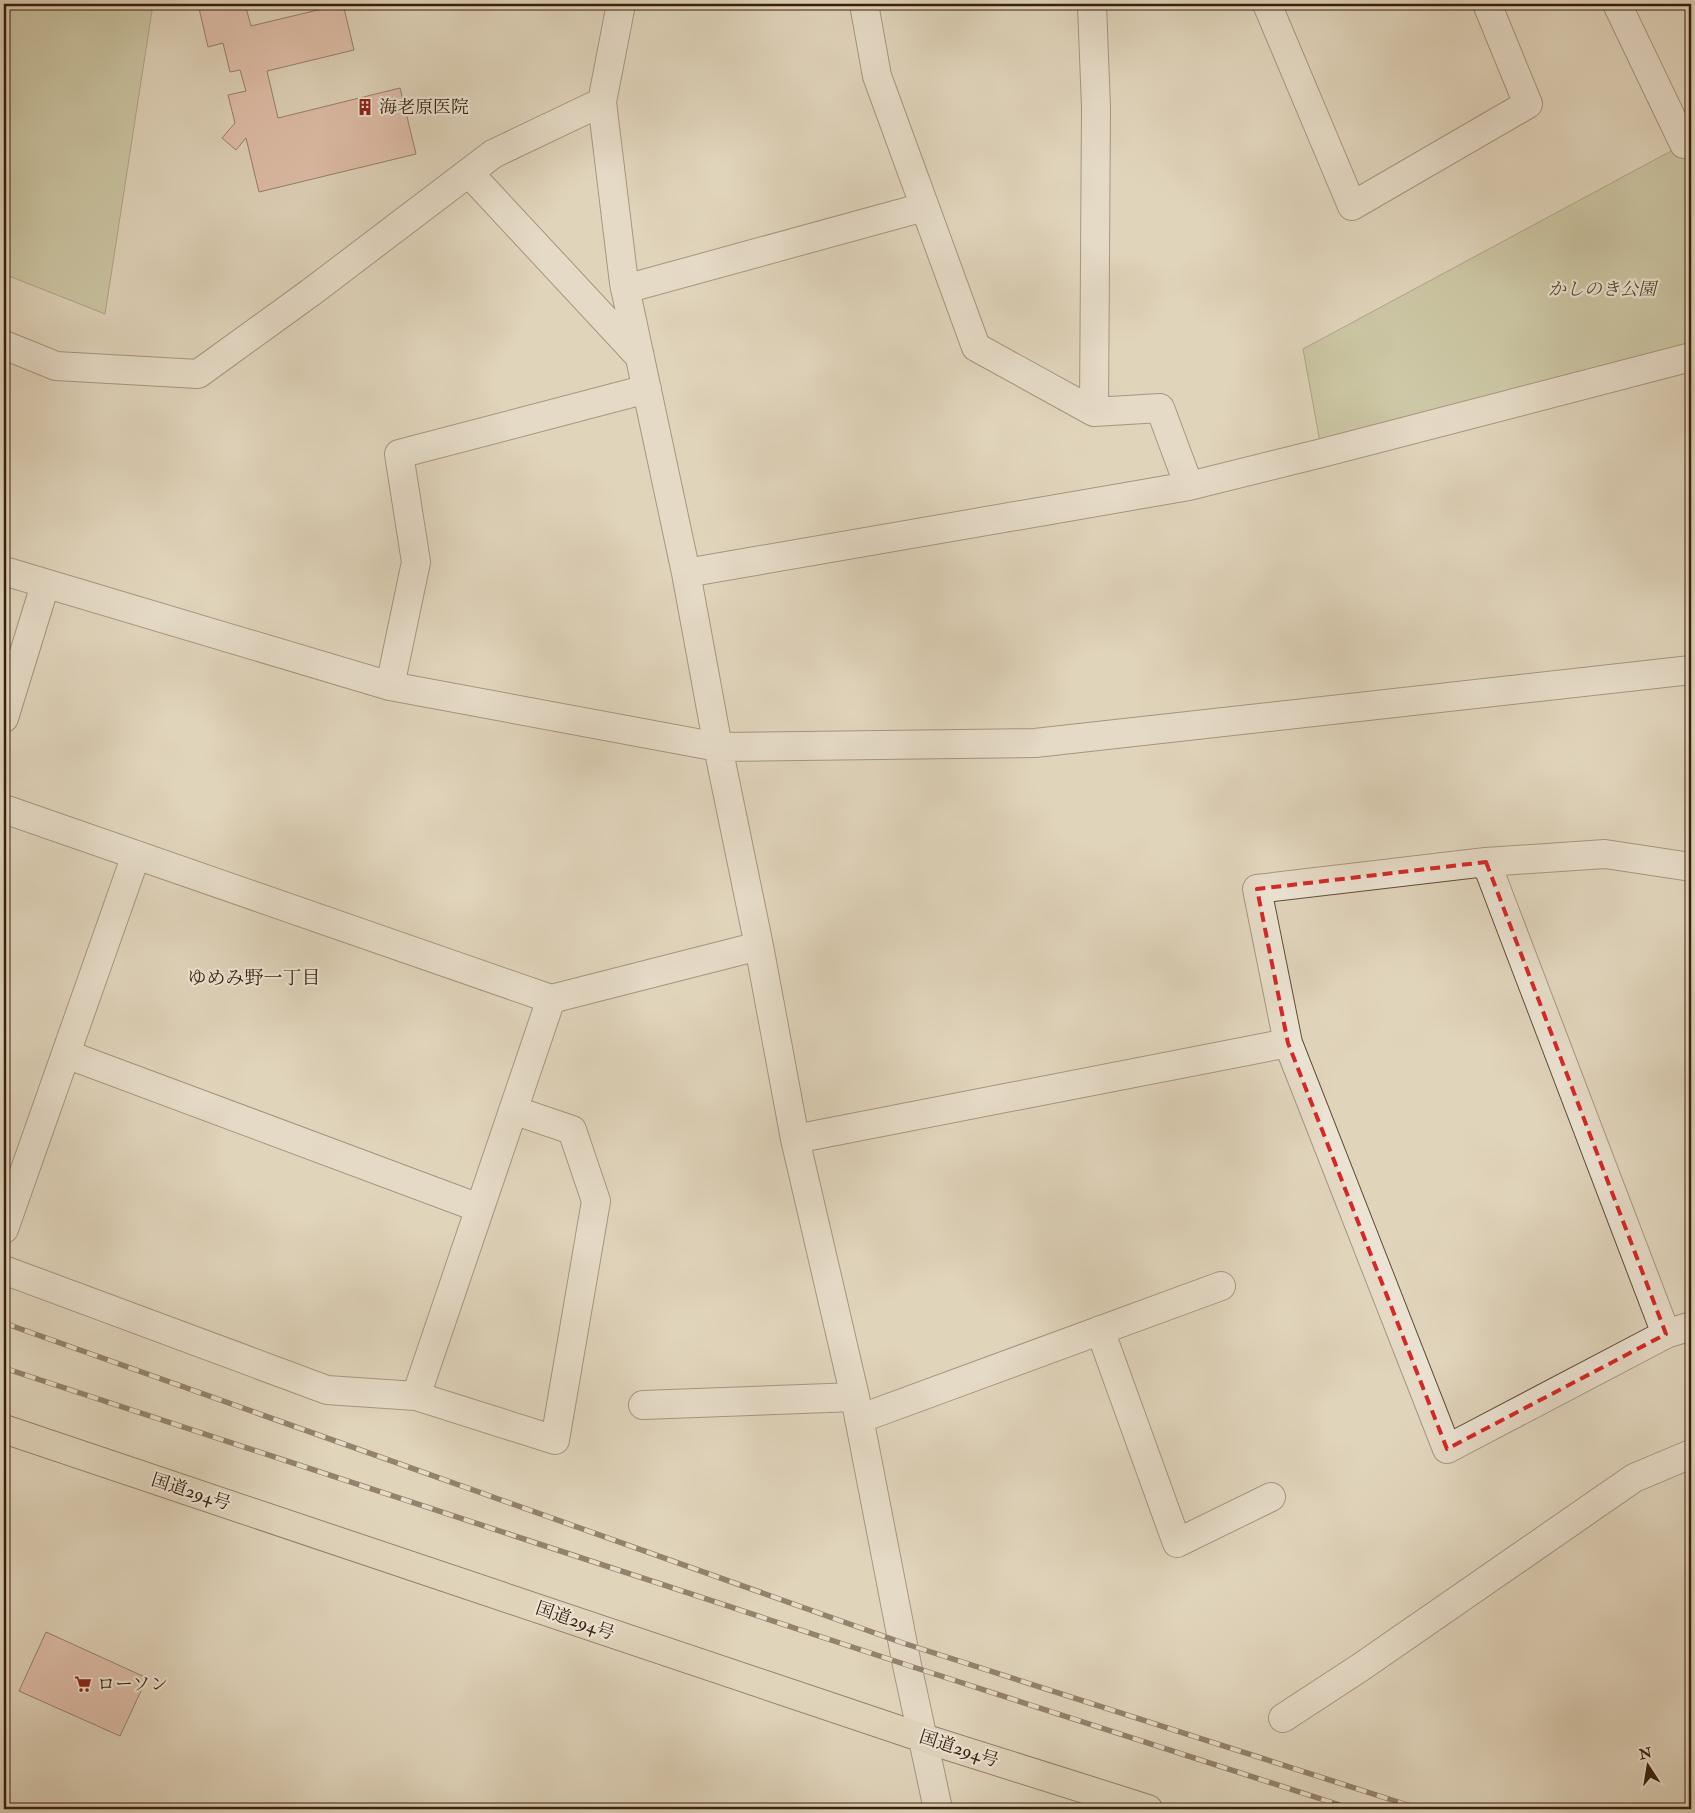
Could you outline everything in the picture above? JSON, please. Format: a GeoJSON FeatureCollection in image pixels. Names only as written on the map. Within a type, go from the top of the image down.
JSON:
{"type":"FeatureCollection","features":[{"type":"Feature","properties":{"kind":"highway","name":"国道294号"},"geometry":{"type":"LineString","coordinates":[[4,1429],[923,1738],[1148,1809]]}},
{"type":"Feature","properties":{"kind":"street"},"geometry":{"type":"LineString","coordinates":[[621,4],[602,102],[625,289],[686,573],[795,1139],[857,1408],[907,1666],[938,1809]]}},
{"type":"Feature","properties":{"kind":"street"},"geometry":{"type":"LineString","coordinates":[[864,4],[877,76],[976,347],[1094,412],[1160,408],[1189,486]]}},
{"type":"Feature","properties":{"kind":"street"},"geometry":{"type":"LineString","coordinates":[[1267,4],[1352,206],[1528,104],[1486,4]]}},
{"type":"Feature","properties":{"kind":"street"},"geometry":{"type":"LineString","coordinates":[[1617,4],[1684,144],[1691,145]]}},
{"type":"Feature","properties":{"kind":"street"},"geometry":{"type":"LineString","coordinates":[[1092,5],[1096,107],[1094,412]]}},
{"type":"Feature","properties":{"kind":"street"},"geometry":{"type":"LineString","coordinates":[[4,345],[56,366],[198,374],[318,287],[493,154],[602,102]]}},
{"type":"Feature","properties":{"kind":"street"},"geometry":{"type":"LineString","coordinates":[[469,173],[640,357]]}},
{"type":"Feature","properties":{"kind":"street"},"geometry":{"type":"LineString","coordinates":[[625,289],[924,207]]}},
{"type":"Feature","properties":{"kind":"street"},"geometry":{"type":"LineString","coordinates":[[686,573],[1189,486],[1691,357]]}},
{"type":"Feature","properties":{"kind":"street"},"geometry":{"type":"LineString","coordinates":[[390,686],[416,562],[399,454],[647,389]]}},
{"type":"Feature","properties":{"kind":"street"},"geometry":{"type":"LineString","coordinates":[[4,571],[390,686],[718,747],[1035,743],[1691,670]]}},
{"type":"Feature","properties":{"kind":"street"},"geometry":{"type":"LineString","coordinates":[[4,718],[45,584]]}},
{"type":"Feature","properties":{"kind":"street"},"geometry":{"type":"LineString","coordinates":[[4,809],[551,999],[759,946]]}},
{"type":"Feature","properties":{"kind":"street"},"geometry":{"type":"LineString","coordinates":[[1691,867],[1605,854],[1486,862],[1257,889],[1288,1043],[1447,1449],[1666,1334],[1691,1326]]}},
{"type":"Feature","properties":{"kind":"street"},"geometry":{"type":"LineString","coordinates":[[4,1229],[136,855]]}},
{"type":"Feature","properties":{"kind":"street"},"geometry":{"type":"LineString","coordinates":[[1486,862],[1666,1334]]}},
{"type":"Feature","properties":{"kind":"street"},"geometry":{"type":"LineString","coordinates":[[416,1396],[551,999]]}},
{"type":"Feature","properties":{"kind":"street"},"geometry":{"type":"LineString","coordinates":[[795,1139],[1288,1043]]}},
{"type":"Feature","properties":{"kind":"street"},"geometry":{"type":"LineString","coordinates":[[66,1054],[479,1208]]}},
{"type":"Feature","properties":{"kind":"street"},"geometry":{"type":"LineString","coordinates":[[4,1270],[327,1390],[416,1396],[555,1440],[596,1201],[572,1130],[513,1110]]}},
{"type":"Feature","properties":{"kind":"street"},"geometry":{"type":"LineString","coordinates":[[643,1405],[857,1408],[1100,1330],[1221,1286]]}},
{"type":"Feature","properties":{"kind":"street"},"geometry":{"type":"LineString","coordinates":[[1100,1330],[1177,1543],[1271,1497]]}},
{"type":"Feature","properties":{"kind":"street"},"geometry":{"type":"LineString","coordinates":[[1283,1718],[1361,1667],[1634,1478],[1691,1454]]}},
{"type":"Feature","properties":{"kind":"highlighted area"},"geometry":{"type":"Polygon","coordinates":[[[1486,862],[1666,1334],[1447,1449],[1288,1043],[1257,889],[1486,862]]]}},
{"type":"Feature","properties":{"kind":"green space"},"geometry":{"type":"Polygon","coordinates":[[[4,4],[153,4],[105,314],[4,274],[4,4]]]}},
{"type":"Feature","properties":{"kind":"green space","name":"かしのき公園"},"geometry":{"type":"Polygon","coordinates":[[[1684,144],[1691,145],[1691,357],[1322,453],[1303,349],[1684,144]]]}},
{"type":"Feature","properties":{"kind":"building","name":"海老原医院"},"geometry":{"type":"Polygon","coordinates":[[[198,4],[245,4],[251,26],[343,4],[354,50],[267,71],[278,118],[400,88],[416,154],[259,192],[246,138],[236,150],[222,138],[235,123],[228,95],[246,91],[240,70],[230,72],[223,43],[208,47],[198,4]]]}},
{"type":"Feature","properties":{"kind":"building","name":"ローソン"},"geometry":{"type":"Polygon","coordinates":[[[46,1632],[147,1678],[120,1736],[19,1691],[46,1632]]]}},
{"type":"Feature","properties":{"kind":"railway"},"geometry":{"type":"LineString","coordinates":[[4,1323],[903,1643],[1420,1809]]}},
{"type":"Feature","properties":{"kind":"railway"},"geometry":{"type":"LineString","coordinates":[[4,1368],[907,1665],[1352,1809]]}},
{"type":"Feature","properties":{"kind":"place","name":"海老原医院"},"geometry":{"type":"Point","coordinates":[365,107]}},
{"type":"Feature","properties":{"kind":"place","name":"ローソン"},"geometry":{"type":"Point","coordinates":[83,1684]}},
{"type":"Feature","properties":{"kind":"district","name":"ゆめみ野一丁目"},"geometry":{"type":"Point","coordinates":[254,978]}}]}
